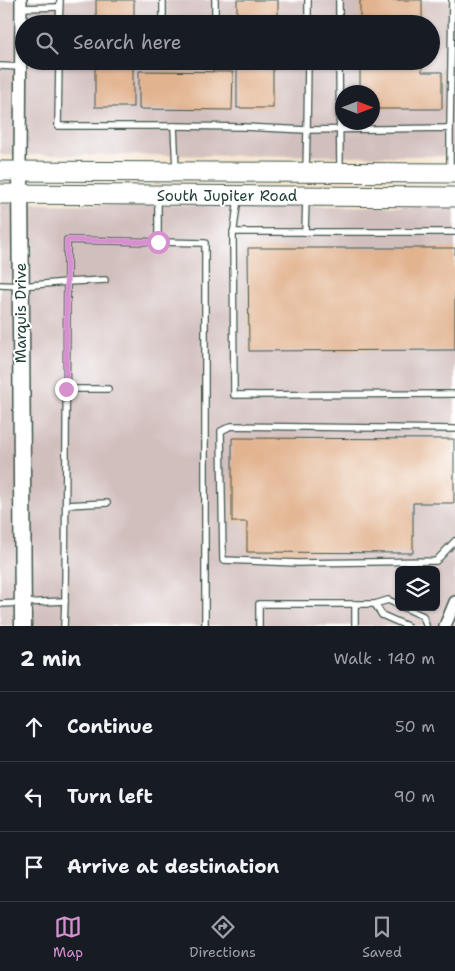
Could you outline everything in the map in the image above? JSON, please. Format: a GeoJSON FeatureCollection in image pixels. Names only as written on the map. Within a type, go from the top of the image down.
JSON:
{"type":"FeatureCollection","features":[{"type":"Feature","properties":{"kind":"main road","name":"South Jupiter Road"},"geometry":{"type":"LineString","coordinates":[[0,170],[452,173]]}},
{"type":"Feature","properties":{"kind":"main road"},"geometry":{"type":"LineString","coordinates":[[306,173],[306,196]]}},
{"type":"Feature","properties":{"kind":"main road","name":"South Jupiter Road"},"geometry":{"type":"LineString","coordinates":[[0,194],[455,197]]}},
{"type":"Feature","properties":{"kind":"street","name":"Marquis Drive"},"geometry":{"type":"LineString","coordinates":[[20,70],[24,626]]}},
{"type":"Feature","properties":{"kind":"street"},"geometry":{"type":"LineString","coordinates":[[445,626],[455,602]]}},
{"type":"Feature","properties":{"kind":"lane"},"geometry":{"type":"LineString","coordinates":[[60,0],[60,15]]}},
{"type":"Feature","properties":{"kind":"lane"},"geometry":{"type":"LineString","coordinates":[[163,15],[164,0]]}},
{"type":"Feature","properties":{"kind":"lane"},"geometry":{"type":"LineString","coordinates":[[215,0],[216,15]]}},
{"type":"Feature","properties":{"kind":"lane"},"geometry":{"type":"LineString","coordinates":[[308,0],[308,15]]}},
{"type":"Feature","properties":{"kind":"lane"},"geometry":{"type":"LineString","coordinates":[[339,0],[339,15]]}},
{"type":"Feature","properties":{"kind":"lane"},"geometry":{"type":"LineString","coordinates":[[452,0],[450,128],[452,173]]}},
{"type":"Feature","properties":{"kind":"lane"},"geometry":{"type":"LineString","coordinates":[[21,4],[60,7]]}},
{"type":"Feature","properties":{"kind":"lane"},"geometry":{"type":"LineString","coordinates":[[0,66],[15,67]]}},
{"type":"Feature","properties":{"kind":"lane"},"geometry":{"type":"LineString","coordinates":[[59,70],[58,126],[335,129]]}},
{"type":"Feature","properties":{"kind":"lane"},"geometry":{"type":"LineString","coordinates":[[306,173],[308,70]]}},
{"type":"Feature","properties":{"kind":"lane"},"geometry":{"type":"LineString","coordinates":[[339,70],[339,85]]}},
{"type":"Feature","properties":{"kind":"lane"},"geometry":{"type":"LineString","coordinates":[[174,126],[176,172]]}},
{"type":"Feature","properties":{"kind":"lane"},"geometry":{"type":"LineString","coordinates":[[380,129],[450,128]]}},
{"type":"Feature","properties":{"kind":"lane"},"geometry":{"type":"LineString","coordinates":[[340,130],[340,173]]}},
{"type":"Feature","properties":{"kind":"lane"},"geometry":{"type":"LineString","coordinates":[[158,196],[158,242]]}},
{"type":"Feature","properties":{"kind":"lane"},"geometry":{"type":"LineString","coordinates":[[238,196],[233,232],[234,395],[455,394]]}},
{"type":"Feature","properties":{"kind":"lane"},"geometry":{"type":"LineString","coordinates":[[305,232],[306,196]]}},
{"type":"Feature","properties":{"kind":"lane"},"geometry":{"type":"LineString","coordinates":[[233,232],[455,232]]}},
{"type":"Feature","properties":{"kind":"lane"},"geometry":{"type":"LineString","coordinates":[[64,626],[67,240],[205,244],[205,626]]}},
{"type":"Feature","properties":{"kind":"lane"},"geometry":{"type":"LineString","coordinates":[[0,285],[21,286],[105,280]]}},
{"type":"Feature","properties":{"kind":"lane"},"geometry":{"type":"LineString","coordinates":[[66,389],[108,389]]}},
{"type":"Feature","properties":{"kind":"lane"},"geometry":{"type":"LineString","coordinates":[[455,429],[231,426],[221,431],[223,560],[298,562],[436,561],[455,542]]}},
{"type":"Feature","properties":{"kind":"lane"},"geometry":{"type":"LineString","coordinates":[[66,505],[107,503]]}},
{"type":"Feature","properties":{"kind":"lane"},"geometry":{"type":"LineString","coordinates":[[259,626],[259,604],[375,604],[388,600],[395,603]]}},
{"type":"Feature","properties":{"kind":"lane"},"geometry":{"type":"LineString","coordinates":[[0,604],[65,601]]}},
{"type":"Feature","properties":{"kind":"lane"},"geometry":{"type":"LineString","coordinates":[[355,604],[356,626]]}},
{"type":"Feature","properties":{"kind":"lane"},"geometry":{"type":"LineString","coordinates":[[375,604],[382,615],[407,626]]}},
{"type":"Feature","properties":{"kind":"lane"},"geometry":{"type":"LineString","coordinates":[[412,611],[423,616],[426,626]]}},
{"type":"Feature","properties":{"kind":"shaded area"},"geometry":{"type":"Polygon","coordinates":[[[0,0],[455,0],[455,156],[0,155],[0,0]]]}},
{"type":"Feature","properties":{"kind":"shaded area"},"geometry":{"type":"Polygon","coordinates":[[[0,204],[455,207],[455,626],[0,626],[0,204]]]}},
{"type":"Feature","properties":{"kind":"building"},"geometry":{"type":"Polygon","coordinates":[[[96,0],[134,0],[134,15],[96,15],[96,0]]]}},
{"type":"Feature","properties":{"kind":"building"},"geometry":{"type":"Polygon","coordinates":[[[237,0],[278,0],[278,15],[237,15],[237,0]]]}},
{"type":"Feature","properties":{"kind":"building"},"geometry":{"type":"Polygon","coordinates":[[[360,0],[422,0],[422,15],[360,15],[360,0]]]}},
{"type":"Feature","properties":{"kind":"building"},"geometry":{"type":"Polygon","coordinates":[[[95,70],[133,70],[133,107],[95,107],[95,70]]]}},
{"type":"Feature","properties":{"kind":"building"},"geometry":{"type":"Polygon","coordinates":[[[237,70],[273,70],[273,108],[237,108],[237,70]]]}},
{"type":"Feature","properties":{"kind":"building"},"geometry":{"type":"Polygon","coordinates":[[[360,70],[422,70],[422,72],[442,72],[442,109],[380,109],[380,85],[360,85],[360,70]]]}},
{"type":"Feature","properties":{"kind":"building"},"geometry":{"type":"Polygon","coordinates":[[[139,71],[233,72],[232,110],[139,109],[139,71]]]}},
{"type":"Feature","properties":{"kind":"building"},"geometry":{"type":"Polygon","coordinates":[[[248,248],[455,248],[455,350],[249,351],[248,248]]]}},
{"type":"Feature","properties":{"kind":"building"},"geometry":{"type":"Polygon","coordinates":[[[232,438],[454,439],[454,503],[413,503],[413,553],[247,552],[247,522],[232,522],[232,438]]]}},
{"type":"Feature","properties":{"kind":"route"},"geometry":{"type":"LineString","coordinates":[[66,389],[67,240],[158,242]]}}]}
